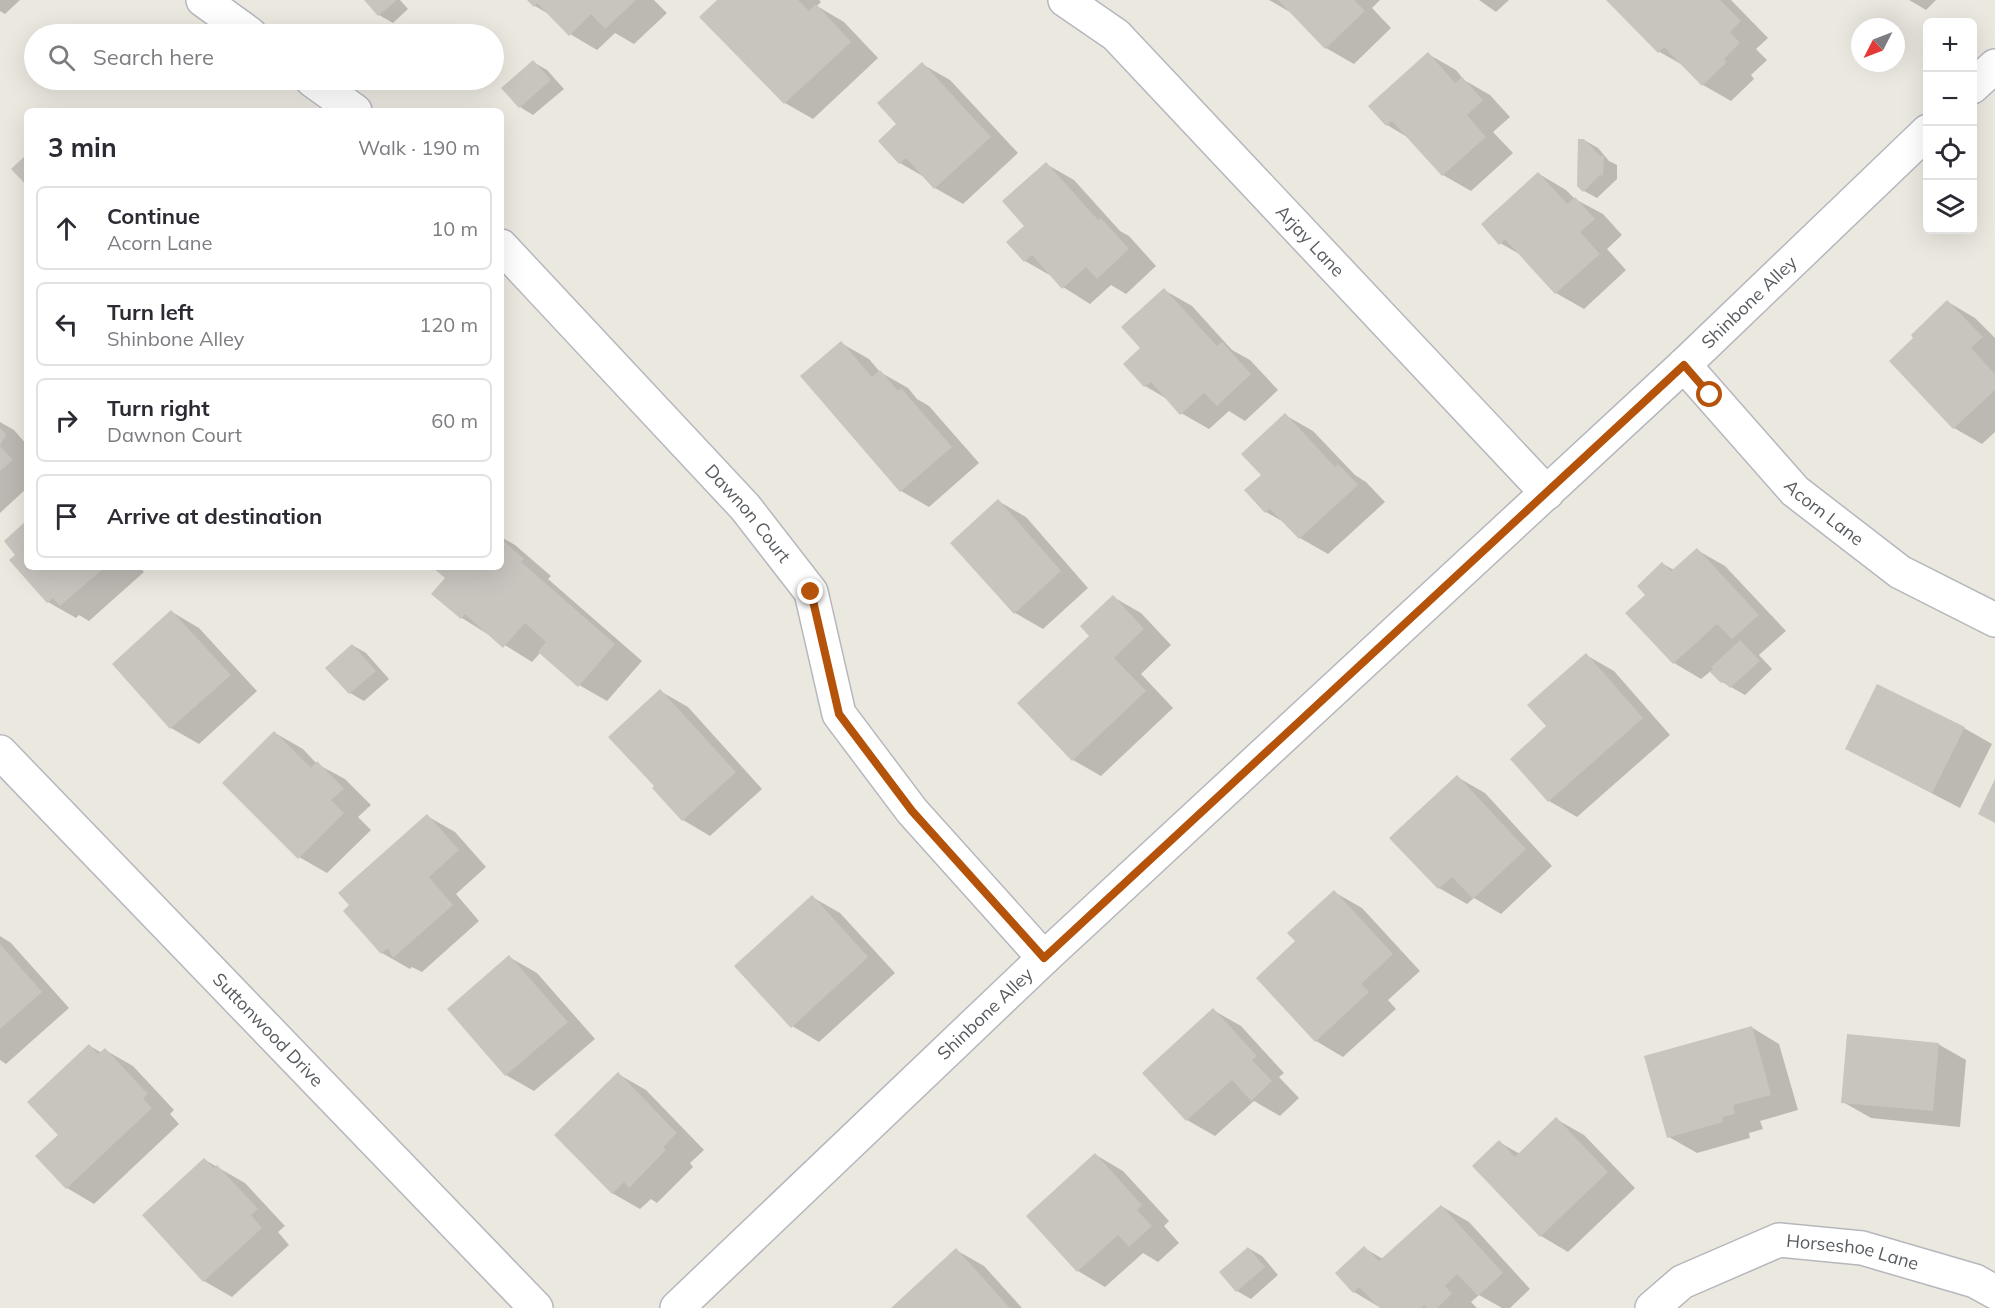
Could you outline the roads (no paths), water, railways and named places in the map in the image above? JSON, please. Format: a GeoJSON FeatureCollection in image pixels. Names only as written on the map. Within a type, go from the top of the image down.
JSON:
{"type":"FeatureCollection","features":[{"type":"Feature","properties":{"kind":"street"},"geometry":{"type":"LineString","coordinates":[[203,0],[236,24]]}},
{"type":"Feature","properties":{"kind":"street","name":"Arjay Lane"},"geometry":{"type":"LineString","coordinates":[[1065,0],[1116,35],[1547,493]]}},
{"type":"Feature","properties":{"kind":"street"},"geometry":{"type":"LineString","coordinates":[[1977,82],[1995,66]]}},
{"type":"Feature","properties":{"kind":"street"},"geometry":{"type":"LineString","coordinates":[[326,90],[351,108]]}},
{"type":"Feature","properties":{"kind":"street","name":"Shinbone Alley"},"geometry":{"type":"LineString","coordinates":[[677,1308],[1044,958],[1684,365],[1923,136]]}},
{"type":"Feature","properties":{"kind":"street","name":"Dawnon Court"},"geometry":{"type":"LineString","coordinates":[[504,249],[745,507],[811,592],[839,714],[912,811],[1044,958]]}},
{"type":"Feature","properties":{"kind":"street","name":"Acorn Lane"},"geometry":{"type":"LineString","coordinates":[[1684,365],[1795,491],[1900,572],[1995,620]]}},
{"type":"Feature","properties":{"kind":"street","name":"Suttonwood Drive"},"geometry":{"type":"LineString","coordinates":[[0,752],[536,1308]]}},
{"type":"Feature","properties":{"kind":"street","name":"Horseshoe Lane"},"geometry":{"type":"LineString","coordinates":[[1652,1308],[1682,1282],[1779,1240],[1862,1248],[1975,1281],[1995,1292]]}}]}
